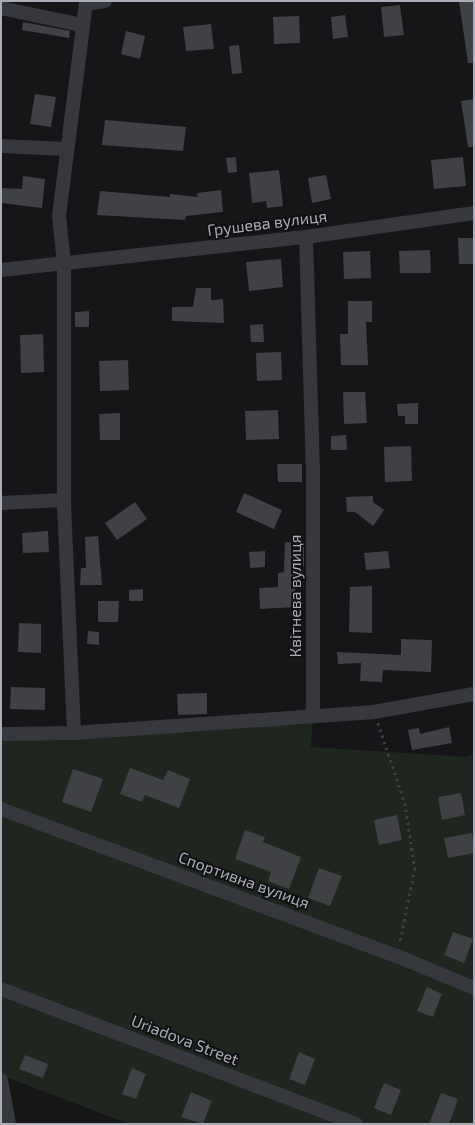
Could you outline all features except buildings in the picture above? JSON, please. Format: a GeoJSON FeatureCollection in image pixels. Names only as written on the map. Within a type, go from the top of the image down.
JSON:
{"type":"FeatureCollection","features":[{"type":"Feature","properties":{"kind":"street"},"geometry":{"type":"LineString","coordinates":[[74,732],[64,500],[64,264],[59,216],[86,3],[105,1]]}},
{"type":"Feature","properties":{"kind":"street"},"geometry":{"type":"LineString","coordinates":[[1,8],[82,25]]}},
{"type":"Feature","properties":{"kind":"street"},"geometry":{"type":"LineString","coordinates":[[1,146],[67,149]]}},
{"type":"Feature","properties":{"kind":"street","name":"Грушева вулиця"},"geometry":{"type":"LineString","coordinates":[[1,270],[306,237],[474,213]]}},
{"type":"Feature","properties":{"kind":"street","name":"Квітнева вулиця"},"geometry":{"type":"LineString","coordinates":[[306,237],[312,470],[313,716]]}},
{"type":"Feature","properties":{"kind":"street"},"geometry":{"type":"LineString","coordinates":[[1,503],[64,500]]}},
{"type":"Feature","properties":{"kind":"street"},"geometry":{"type":"LineString","coordinates":[[1,734],[74,732],[374,712],[474,694]]}},
{"type":"Feature","properties":{"kind":"street","name":"Спортивна вулиця"},"geometry":{"type":"LineString","coordinates":[[1,809],[397,956],[474,988]]}},
{"type":"Feature","properties":{"kind":"street","name":"Uriadova Street"},"geometry":{"type":"LineString","coordinates":[[1,989],[356,1124]]}},
{"type":"Feature","properties":{"kind":"street"},"geometry":{"type":"LineString","coordinates":[[1,1080],[9,1124]]}},
{"type":"Feature","properties":{"kind":"path"},"geometry":{"type":"LineString","coordinates":[[374,712],[405,803],[415,868],[397,956]]}},
{"type":"Feature","properties":{"kind":"shaded area"},"geometry":{"type":"Polygon","coordinates":[[[313,716],[311,747],[468,757],[474,753],[474,1124],[129,1124],[1,1075],[1,739],[313,716]]]}}]}
